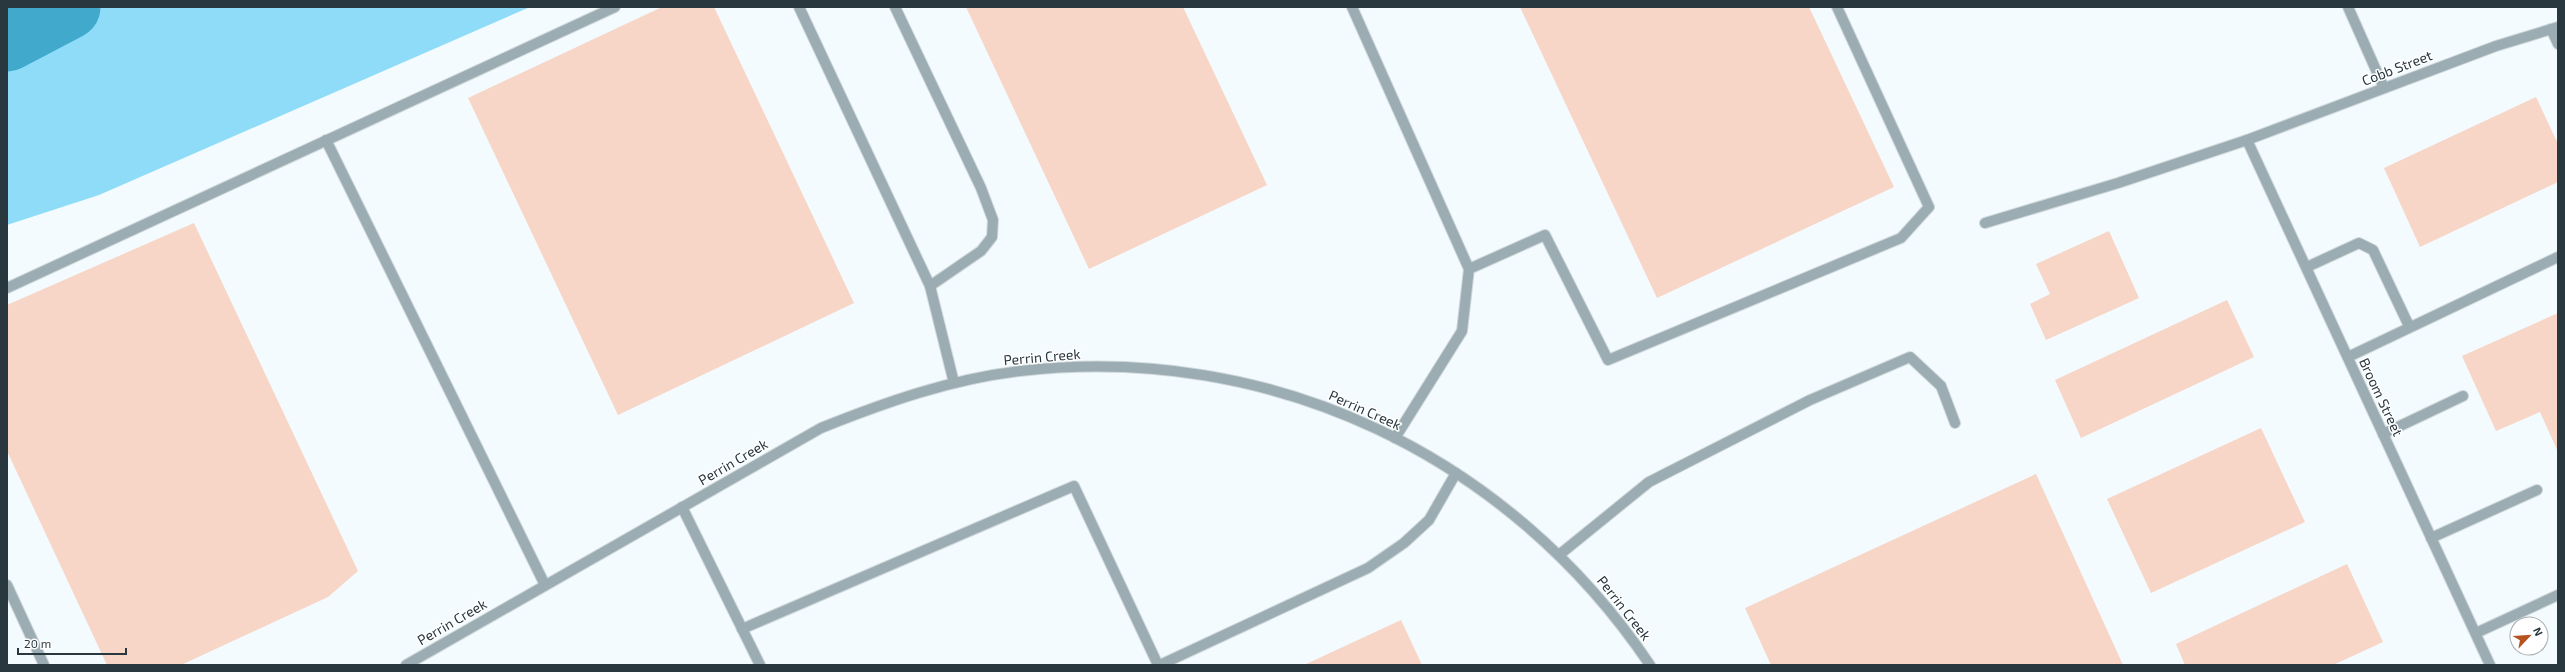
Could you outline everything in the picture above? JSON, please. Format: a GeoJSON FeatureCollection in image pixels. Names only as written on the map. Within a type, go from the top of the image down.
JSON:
{"type":"FeatureCollection","features":[{"type":"Feature","properties":{"kind":"street"},"geometry":{"type":"LineString","coordinates":[[7,288],[615,7]]}},
{"type":"Feature","properties":{"kind":"street"},"geometry":{"type":"LineString","coordinates":[[799,7],[930,286],[954,383]]}},
{"type":"Feature","properties":{"kind":"street"},"geometry":{"type":"LineString","coordinates":[[894,7],[981,188],[992,220],[992,237],[981,251],[930,286]]}},
{"type":"Feature","properties":{"kind":"street"},"geometry":{"type":"LineString","coordinates":[[1352,7],[1469,269],[1462,331],[1394,438]]}},
{"type":"Feature","properties":{"kind":"street"},"geometry":{"type":"LineString","coordinates":[[1469,269],[1545,234],[1608,360],[1901,238],[1930,207],[1837,7]]}},
{"type":"Feature","properties":{"kind":"street"},"geometry":{"type":"LineString","coordinates":[[2348,7],[2384,88]]}},
{"type":"Feature","properties":{"kind":"street"},"geometry":{"type":"LineString","coordinates":[[2554,28],[2558,44]]}},
{"type":"Feature","properties":{"kind":"street","name":"Cobb Street"},"geometry":{"type":"LineString","coordinates":[[1985,223],[2118,184],[2247,140],[2496,46],[2554,28]]}},
{"type":"Feature","properties":{"kind":"street"},"geometry":{"type":"LineString","coordinates":[[326,140],[545,585]]}},
{"type":"Feature","properties":{"kind":"street","name":"Broom Street"},"geometry":{"type":"LineString","coordinates":[[2247,140],[2490,665]]}},
{"type":"Feature","properties":{"kind":"street"},"geometry":{"type":"LineString","coordinates":[[2307,267],[2359,243],[2373,250],[2409,326]]}},
{"type":"Feature","properties":{"kind":"street"},"geometry":{"type":"LineString","coordinates":[[2348,357],[2409,326],[2558,257]]}},
{"type":"Feature","properties":{"kind":"street"},"geometry":{"type":"LineString","coordinates":[[1559,555],[1649,482],[1810,400],[1910,357],[1941,386],[1955,423]]}},
{"type":"Feature","properties":{"kind":"street","name":"Perrin Creek"},"geometry":{"type":"LineString","coordinates":[[406,665],[821,428],[885,402],[954,383],[1020,371],[1089,367],[1158,369],[1227,379],[1294,396],[1358,420],[1394,438],[1479,487],[1533,530],[1583,578],[1627,631],[1650,665]]}},
{"type":"Feature","properties":{"kind":"street"},"geometry":{"type":"LineString","coordinates":[[2384,434],[2464,396]]}},
{"type":"Feature","properties":{"kind":"street"},"geometry":{"type":"LineString","coordinates":[[742,629],[1074,486],[1159,665],[1368,568],[1404,542],[1429,520],[1456,473]]}},
{"type":"Feature","properties":{"kind":"street"},"geometry":{"type":"LineString","coordinates":[[2431,538],[2537,490]]}},
{"type":"Feature","properties":{"kind":"street"},"geometry":{"type":"LineString","coordinates":[[682,507],[760,665]]}},
{"type":"Feature","properties":{"kind":"street"},"geometry":{"type":"LineString","coordinates":[[7,585],[44,665]]}},
{"type":"Feature","properties":{"kind":"street"},"geometry":{"type":"LineString","coordinates":[[2476,634],[2558,595]]}},
{"type":"Feature","properties":{"kind":"shaded area"},"geometry":{"type":"Polygon","coordinates":[[[7,7],[530,7],[99,195],[7,225],[7,7]]]}},
{"type":"Feature","properties":{"kind":"building"},"geometry":{"type":"Polygon","coordinates":[[[662,7],[714,7],[854,303],[618,415],[468,98],[662,7]]]}},
{"type":"Feature","properties":{"kind":"building"},"geometry":{"type":"Polygon","coordinates":[[[966,7],[1183,7],[1267,185],[1089,269],[966,7]]]}},
{"type":"Feature","properties":{"kind":"building"},"geometry":{"type":"Polygon","coordinates":[[[1520,7],[1809,7],[1894,187],[1657,298],[1520,7]]]}},
{"type":"Feature","properties":{"kind":"building"},"geometry":{"type":"Polygon","coordinates":[[[2536,97],[2558,144],[2558,182],[2420,247],[2384,168],[2536,97]]]}},
{"type":"Feature","properties":{"kind":"building"},"geometry":{"type":"Polygon","coordinates":[[[194,223],[358,571],[328,597],[181,665],[107,665],[7,451],[7,305],[194,223]]]}},
{"type":"Feature","properties":{"kind":"building"},"geometry":{"type":"Polygon","coordinates":[[[2109,231],[2139,298],[2046,340],[2030,304],[2050,294],[2036,264],[2109,231]]]}},
{"type":"Feature","properties":{"kind":"building"},"geometry":{"type":"Polygon","coordinates":[[[2227,300],[2254,357],[2081,438],[2055,380],[2227,300]]]}},
{"type":"Feature","properties":{"kind":"building"},"geometry":{"type":"Polygon","coordinates":[[[2558,313],[2558,452],[2540,412],[2496,431],[2462,356],[2558,313]]]}},
{"type":"Feature","properties":{"kind":"building"},"geometry":{"type":"Polygon","coordinates":[[[2261,428],[2305,522],[2151,593],[2107,499],[2261,428]]]}},
{"type":"Feature","properties":{"kind":"building"},"geometry":{"type":"Polygon","coordinates":[[[2036,474],[2123,665],[1771,665],[1745,608],[2036,474]]]}},
{"type":"Feature","properties":{"kind":"building"},"geometry":{"type":"Polygon","coordinates":[[[2347,564],[2383,642],[2333,665],[2185,665],[2176,644],[2347,564]]]}},
{"type":"Feature","properties":{"kind":"building"},"geometry":{"type":"Polygon","coordinates":[[[1401,620],[1422,665],[1304,665],[1401,620]]]}},
{"type":"Feature","properties":{"kind":"waterway"},"geometry":{"type":"LineString","coordinates":[[7,39],[68,7]]}}]}
